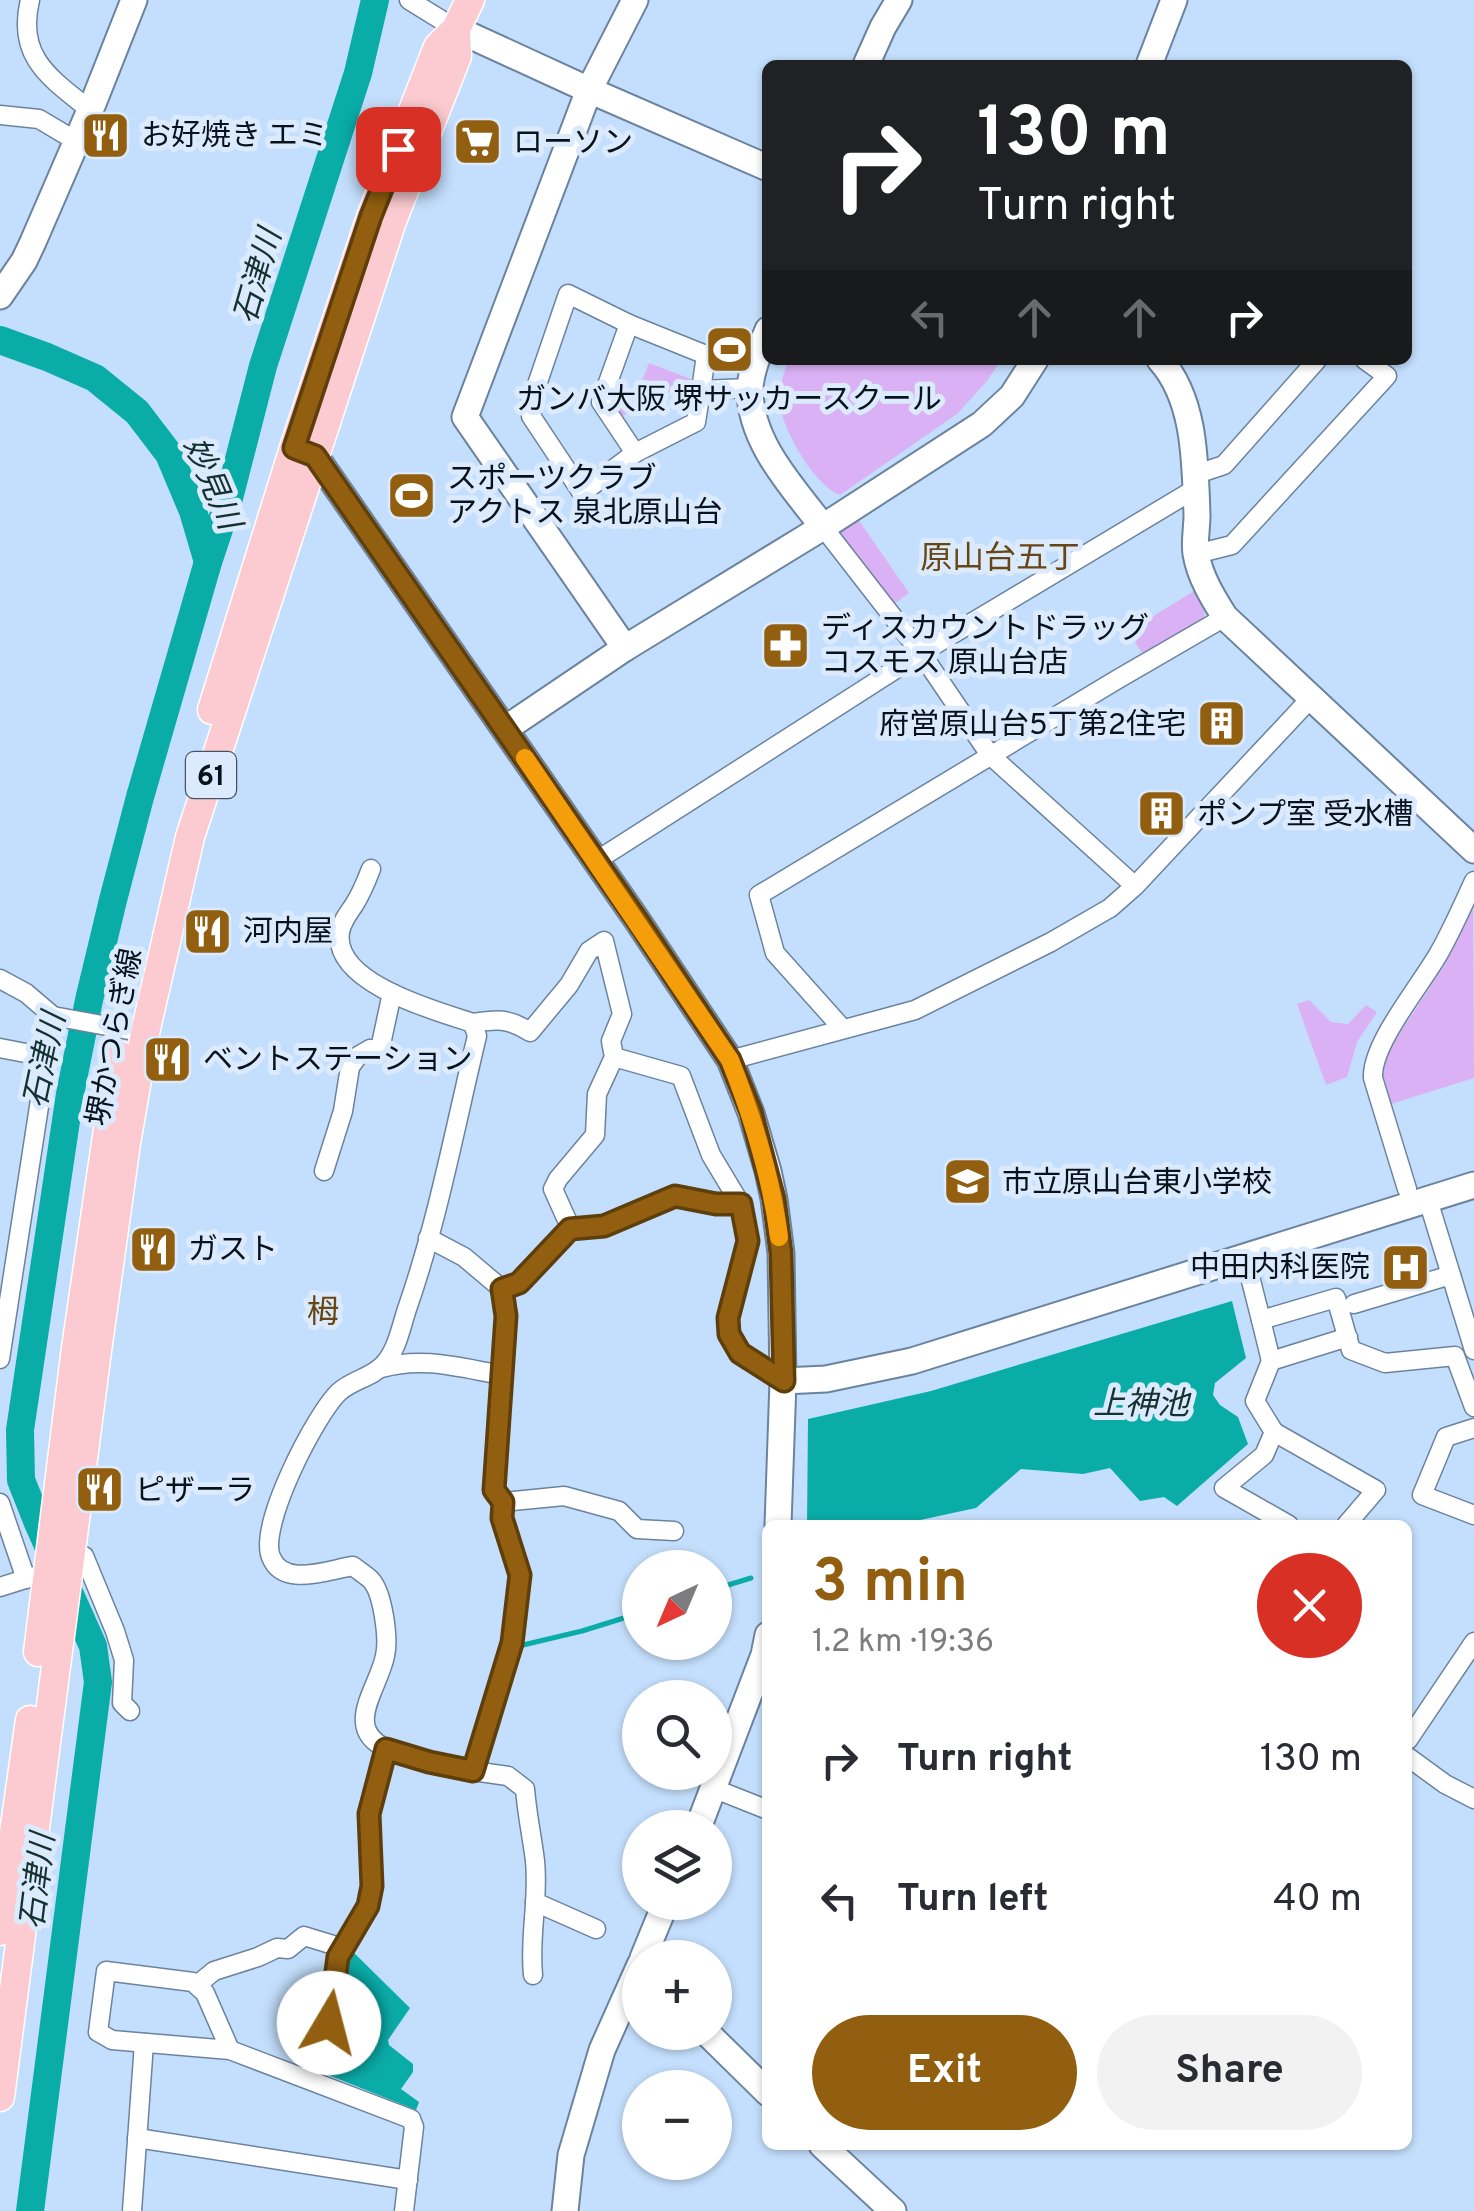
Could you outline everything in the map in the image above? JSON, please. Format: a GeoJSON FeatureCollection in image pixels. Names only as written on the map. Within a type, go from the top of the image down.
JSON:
{"type":"FeatureCollection","features":[{"type":"Feature","properties":{"kind":"main road","name":"堺かつらぎ線"},"geometry":{"type":"LineString","coordinates":[[0,2097],[60,1629],[56,1517],[76,1348],[127,1030],[190,837],[305,452],[456,56],[456,29],[470,0]]}},
{"type":"Feature","properties":{"kind":"main road","name":"堺かつらぎ線"},"geometry":{"type":"LineString","coordinates":[[0,1931],[55,1570],[121,1180],[127,1030]]}},
{"type":"Feature","properties":{"kind":"street"},"geometry":{"type":"LineString","coordinates":[[30,0],[26,26],[35,61],[90,110]]}},
{"type":"Feature","properties":{"kind":"street"},"geometry":{"type":"LineString","coordinates":[[0,296],[28,252],[134,0]]}},
{"type":"Feature","properties":{"kind":"street"},"geometry":{"type":"LineString","coordinates":[[409,0],[456,29],[762,165]]}},
{"type":"Feature","properties":{"kind":"street"},"geometry":{"type":"LineString","coordinates":[[625,648],[465,418],[589,90],[635,0]]}},
{"type":"Feature","properties":{"kind":"street"},"geometry":{"type":"LineString","coordinates":[[868,60],[899,0]]}},
{"type":"Feature","properties":{"kind":"street"},"geometry":{"type":"LineString","coordinates":[[1151,60],[1174,0]]}},
{"type":"Feature","properties":{"kind":"street"},"geometry":{"type":"LineString","coordinates":[[0,115],[39,118],[76,141]]}},
{"type":"Feature","properties":{"kind":"street"},"geometry":{"type":"LineString","coordinates":[[568,294],[706,355],[700,390],[696,422],[636,453],[582,493],[531,416],[530,405],[568,294]]}},
{"type":"Feature","properties":{"kind":"street"},"geometry":{"type":"LineString","coordinates":[[629,324],[602,402],[636,453]]}},
{"type":"Feature","properties":{"kind":"street"},"geometry":{"type":"LineString","coordinates":[[762,349],[750,388],[756,426],[774,462],[921,653],[990,755],[1135,886]]}},
{"type":"Feature","properties":{"kind":"street"},"geometry":{"type":"LineString","coordinates":[[505,728],[982,424],[1012,396],[1032,365]]}},
{"type":"Feature","properties":{"kind":"street"},"geometry":{"type":"LineString","coordinates":[[1164,365],[1186,408],[1195,482],[1196,554],[1207,589],[1225,618],[1474,850]]}},
{"type":"Feature","properties":{"kind":"street"},"geometry":{"type":"LineString","coordinates":[[596,861],[1224,465],[1313,365]]}},
{"type":"Feature","properties":{"kind":"street"},"geometry":{"type":"LineString","coordinates":[[1196,554],[1232,545],[1387,376],[1372,365]]}},
{"type":"Feature","properties":{"kind":"street"},"geometry":{"type":"LineString","coordinates":[[700,390],[750,388]]}},
{"type":"Feature","properties":{"kind":"street"},"geometry":{"type":"LineString","coordinates":[[305,452],[505,728],[730,1060],[751,1112],[774,1199],[781,1253],[784,1381],[778,1520]]}},
{"type":"Feature","properties":{"kind":"street"},"geometry":{"type":"LineString","coordinates":[[842,1028],[774,953],[759,896],[1225,618]]}},
{"type":"Feature","properties":{"kind":"street"},"geometry":{"type":"LineString","coordinates":[[730,1060],[915,1010],[1110,908],[1311,698]]}},
{"type":"Feature","properties":{"kind":"street"},"geometry":{"type":"LineString","coordinates":[[370,870],[356,903],[342,922],[341,950],[349,963],[365,978],[392,993],[472,1023],[500,1019],[530,1032],[569,985],[589,951],[604,942],[622,1014],[611,1041],[614,1057],[597,1094],[595,1135],[553,1189],[570,1229]]}},
{"type":"Feature","properties":{"kind":"street"},"geometry":{"type":"LineString","coordinates":[[1474,881],[1439,952],[1372,1065],[1373,1078],[1417,1195],[1451,1275],[1474,1350]]}},
{"type":"Feature","properties":{"kind":"street"},"geometry":{"type":"LineString","coordinates":[[0,979],[57,1017],[127,1030]]}},
{"type":"Feature","properties":{"kind":"street"},"geometry":{"type":"LineString","coordinates":[[324,1171],[343,1111],[350,1067],[358,1056],[370,1049],[380,1049],[392,993]]}},
{"type":"Feature","properties":{"kind":"street"},"geometry":{"type":"LineString","coordinates":[[0,1359],[46,1056],[57,1017]]}},
{"type":"Feature","properties":{"kind":"street"},"geometry":{"type":"LineString","coordinates":[[382,1368],[392,1352],[412,1296],[428,1238],[477,1036],[472,1023]]}},
{"type":"Feature","properties":{"kind":"street"},"geometry":{"type":"LineString","coordinates":[[0,1048],[46,1056]]}},
{"type":"Feature","properties":{"kind":"street"},"geometry":{"type":"LineString","coordinates":[[614,1057],[681,1076],[711,1154],[741,1204],[748,1241],[728,1318],[729,1334],[740,1353],[784,1381],[826,1379],[912,1361],[1245,1258],[1417,1195],[1474,1185]]}},
{"type":"Feature","properties":{"kind":"street"},"geometry":{"type":"LineString","coordinates":[[502,1289],[519,1283],[570,1229],[604,1226],[675,1196],[716,1204],[741,1204]]}},
{"type":"Feature","properties":{"kind":"street"},"geometry":{"type":"LineString","coordinates":[[428,1238],[464,1257],[502,1289],[506,1316],[494,1490],[503,1502],[502,1518],[520,1575],[512,1643],[473,1771]]}},
{"type":"Feature","properties":{"kind":"street"},"geometry":{"type":"LineString","coordinates":[[1245,1258],[1271,1361],[1255,1401],[1274,1432],[1376,1490],[1350,1520]]}},
{"type":"Feature","properties":{"kind":"street"},"geometry":{"type":"LineString","coordinates":[[1354,1304],[1451,1275]]}},
{"type":"Feature","properties":{"kind":"street"},"geometry":{"type":"LineString","coordinates":[[1261,1320],[1336,1298],[1352,1350],[1385,1364],[1456,1356],[1474,1407]]}},
{"type":"Feature","properties":{"kind":"street"},"geometry":{"type":"LineString","coordinates":[[1271,1361],[1348,1338]]}},
{"type":"Feature","properties":{"kind":"street"},"geometry":{"type":"LineString","coordinates":[[502,1375],[428,1362],[400,1362],[362,1377],[339,1392],[320,1418],[284,1487],[268,1538],[269,1554],[278,1569],[292,1575],[352,1566],[374,1582],[382,1601],[386,1653],[363,1719],[368,1734],[386,1749],[429,1762],[508,1776],[525,1789],[535,1862],[533,1975]]}},
{"type":"Feature","properties":{"kind":"street"},"geometry":{"type":"LineString","coordinates":[[1474,1428],[1446,1436],[1422,1495],[1474,1515]]}},
{"type":"Feature","properties":{"kind":"street"},"geometry":{"type":"LineString","coordinates":[[1274,1432],[1264,1455],[1224,1488],[1280,1520]]}},
{"type":"Feature","properties":{"kind":"street"},"geometry":{"type":"LineString","coordinates":[[503,1502],[564,1496],[619,1511],[637,1529],[674,1530]]}},
{"type":"Feature","properties":{"kind":"street"},"geometry":{"type":"LineString","coordinates":[[2,1514],[115,1630],[124,1660],[122,1703],[130,1712]]}},
{"type":"Feature","properties":{"kind":"street"},"geometry":{"type":"LineString","coordinates":[[0,1587],[55,1570]]}},
{"type":"Feature","properties":{"kind":"street"},"geometry":{"type":"LineString","coordinates":[[1412,1734],[1474,1642]]}},
{"type":"Feature","properties":{"kind":"street"},"geometry":{"type":"LineString","coordinates":[[732,1743],[762,1660]]}},
{"type":"Feature","properties":{"kind":"street"},"geometry":{"type":"LineString","coordinates":[[310,2080],[316,2037],[329,2023],[338,1957],[368,1906],[372,1886],[369,1814],[386,1749]]}},
{"type":"Feature","properties":{"kind":"street"},"geometry":{"type":"LineString","coordinates":[[1412,1760],[1444,1784],[1474,1799]]}},
{"type":"Feature","properties":{"kind":"street"},"geometry":{"type":"LineString","coordinates":[[718,1790],[762,1808]]}},
{"type":"Feature","properties":{"kind":"street"},"geometry":{"type":"LineString","coordinates":[[535,1902],[596,1929]]}},
{"type":"Feature","properties":{"kind":"street"},"geometry":{"type":"LineString","coordinates":[[197,1986],[214,1971],[277,1948],[288,1950],[304,1936],[343,1948]]}},
{"type":"Feature","properties":{"kind":"street"},"geometry":{"type":"LineString","coordinates":[[230,2050],[205,1994],[194,1982],[106,1971],[98,2032],[112,2040],[230,2050],[411,2119],[414,2127],[404,2211]]}},
{"type":"Feature","properties":{"kind":"street"},"geometry":{"type":"LineString","coordinates":[[565,2211],[570,2155],[602,2050],[622,2006]]}},
{"type":"Feature","properties":{"kind":"street"},"geometry":{"type":"LineString","coordinates":[[132,2211],[144,2042]]}},
{"type":"Feature","properties":{"kind":"street"},"geometry":{"type":"LineString","coordinates":[[724,2050],[762,2087]]}},
{"type":"Feature","properties":{"kind":"street"},"geometry":{"type":"LineString","coordinates":[[137,2138],[408,2180]]}},
{"type":"Feature","properties":{"kind":"street"},"geometry":{"type":"LineString","coordinates":[[827,2150],[892,2211]]}},
{"type":"Feature","properties":{"kind":"shaded area"},"geometry":{"type":"Polygon","coordinates":[[[649,363],[693,380],[692,393],[674,390],[620,417],[615,409],[634,402],[649,363]]]}},
{"type":"Feature","properties":{"kind":"shaded area"},"geometry":{"type":"Polygon","coordinates":[[[786,365],[998,365],[957,414],[840,495],[821,481],[794,443],[780,406],[786,365]]]}},
{"type":"Feature","properties":{"kind":"shaded area"},"geometry":{"type":"Polygon","coordinates":[[[858,519],[909,593],[891,606],[839,538],[840,531],[858,519]]]}},
{"type":"Feature","properties":{"kind":"shaded area"},"geometry":{"type":"Polygon","coordinates":[[[1194,591],[1205,613],[1202,622],[1144,657],[1129,631],[1194,591]]]}},
{"type":"Feature","properties":{"kind":"shaded area"},"geometry":{"type":"Polygon","coordinates":[[[1473,903],[1474,1078],[1391,1104],[1380,1063],[1444,966],[1473,903]]]}},
{"type":"Feature","properties":{"kind":"shaded area"},"geometry":{"type":"Polygon","coordinates":[[[1309,1000],[1331,1022],[1348,1024],[1366,1005],[1377,1012],[1357,1042],[1347,1077],[1326,1085],[1297,1004],[1309,1000]]]}},
{"type":"Feature","properties":{"kind":"water","name":"上神池"},"geometry":{"type":"Polygon","coordinates":[[[1232,1301],[1246,1358],[1215,1383],[1213,1395],[1238,1417],[1248,1444],[1177,1506],[1164,1497],[1140,1501],[1110,1468],[1083,1474],[1021,1469],[976,1508],[920,1520],[807,1520],[808,1419],[931,1391],[1232,1301]]]}},
{"type":"Feature","properties":{"kind":"water"},"geometry":{"type":"Polygon","coordinates":[[[350,1949],[410,2008],[388,2040],[413,2064],[413,2072],[401,2089],[419,2102],[416,2110],[316,2070],[344,1956],[350,1949]]]}},
{"type":"Feature","properties":{"kind":"waterway","name":"石津川"},"geometry":{"type":"LineString","coordinates":[[30,2211],[98,1682],[93,1646],[21,1480],[20,1430],[70,1094],[89,1000],[140,797],[228,502],[263,366],[358,73],[375,0]]}},
{"type":"Feature","properties":{"kind":"waterway","name":"妙見川"},"geometry":{"type":"LineString","coordinates":[[0,340],[95,378],[137,412],[169,454],[193,511],[208,562]]}},
{"type":"Feature","properties":{"kind":"waterway"},"geometry":{"type":"LineString","coordinates":[[732,1584],[751,1578]]}},
{"type":"Feature","properties":{"kind":"waterway"},"geometry":{"type":"LineString","coordinates":[[523,1645],[622,1619]]}},
{"type":"Feature","properties":{"kind":"slow traffic"},"geometry":{"type":"LineString","coordinates":[[525,758],[730,1060],[760,1142],[779,1237]]}},
{"type":"Feature","properties":{"kind":"place","name":"お好焼き エミ"},"geometry":{"type":"Point","coordinates":[106,135]}},
{"type":"Feature","properties":{"kind":"place","name":"ローソン"},"geometry":{"type":"Point","coordinates":[478,142]}},
{"type":"Feature","properties":{"kind":"place","name":"ガンバ大阪 堺サッカースクール"},"geometry":{"type":"Point","coordinates":[729,350]}},
{"type":"Feature","properties":{"kind":"place","name":"スポーツクラブ アクトス 泉北原山台"},"geometry":{"type":"Point","coordinates":[412,495]}},
{"type":"Feature","properties":{"kind":"place","name":"ディスカウントドラッグ コスモス 原山台店"},"geometry":{"type":"Point","coordinates":[786,645]}},
{"type":"Feature","properties":{"kind":"place","name":"府営原山台5丁第2住宅"},"geometry":{"type":"Point","coordinates":[1221,724]}},
{"type":"Feature","properties":{"kind":"place","name":"ポンプ室 受水槽"},"geometry":{"type":"Point","coordinates":[1162,814]}},
{"type":"Feature","properties":{"kind":"place","name":"河内屋"},"geometry":{"type":"Point","coordinates":[208,931]}},
{"type":"Feature","properties":{"kind":"place","name":"ベントステーション"},"geometry":{"type":"Point","coordinates":[168,1059]}},
{"type":"Feature","properties":{"kind":"place","name":"市立原山台東小学校"},"geometry":{"type":"Point","coordinates":[967,1182]}},
{"type":"Feature","properties":{"kind":"place","name":"ガスト"},"geometry":{"type":"Point","coordinates":[153,1249]}},
{"type":"Feature","properties":{"kind":"place","name":"中田内科医院"},"geometry":{"type":"Point","coordinates":[1405,1267]}},
{"type":"Feature","properties":{"kind":"place","name":"ピザーラ"},"geometry":{"type":"Point","coordinates":[100,1490]}},
{"type":"Feature","properties":{"kind":"district","name":"原山台五丁"},"geometry":{"type":"Point","coordinates":[1000,557]}},
{"type":"Feature","properties":{"kind":"district","name":"栂"},"geometry":{"type":"Point","coordinates":[323,1311]}},
{"type":"Feature","properties":{"kind":"route"},"geometry":{"type":"LineString","coordinates":[[329,2023],[338,1957],[368,1906],[372,1886],[369,1814],[386,1749],[473,1771],[512,1643],[520,1575],[508,1544],[503,1502],[494,1490],[506,1316],[502,1289],[519,1283],[570,1229],[604,1226],[675,1196],[716,1204],[741,1204],[748,1241],[728,1318],[729,1334],[740,1353],[784,1381],[781,1253],[774,1199],[751,1112],[730,1060],[315,456],[294,448],[371,216],[398,149]]}}]}
